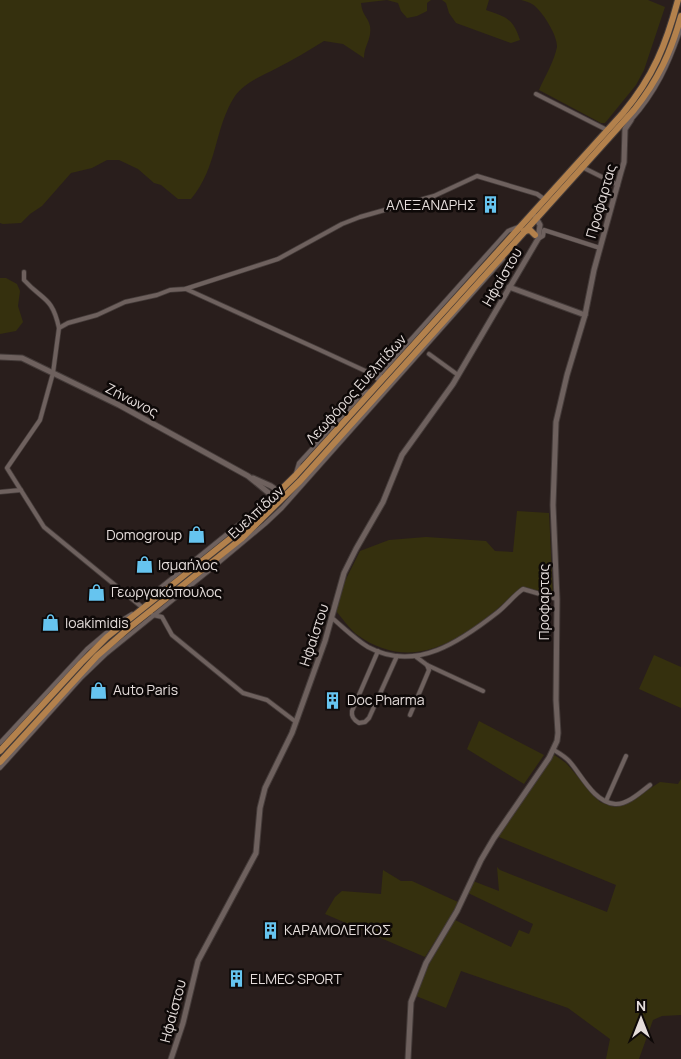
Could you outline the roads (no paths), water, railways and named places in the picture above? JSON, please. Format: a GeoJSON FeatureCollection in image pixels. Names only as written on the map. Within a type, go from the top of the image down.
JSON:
{"type":"FeatureCollection","features":[{"type":"Feature","properties":{"kind":"main road","name":"Λεωφόρος Ευελπίδων"},"geometry":{"type":"LineString","coordinates":[[533,217],[544,199],[641,92],[663,49],[678,0]]}},
{"type":"Feature","properties":{"kind":"main road","name":"Λεωφόρος Ευελπίδων"},"geometry":{"type":"LineString","coordinates":[[0,751],[49,694],[92,652],[317,465],[341,430],[380,381],[521,229],[629,119],[648,96],[665,62],[681,19]]}},
{"type":"Feature","properties":{"kind":"main road","name":"Λεωφόρος Ευελπίδων"},"geometry":{"type":"LineString","coordinates":[[0,762],[19,744],[112,642],[209,567],[254,527],[295,476],[394,379],[506,250],[521,229]]}},
{"type":"Feature","properties":{"kind":"main road"},"geometry":{"type":"LineString","coordinates":[[521,229],[530,230],[536,238]]}},
{"type":"Feature","properties":{"kind":"street"},"geometry":{"type":"LineString","coordinates":[[648,96],[665,71],[681,28]]}},
{"type":"Feature","properties":{"kind":"street"},"geometry":{"type":"LineString","coordinates":[[536,94],[607,130]]}},
{"type":"Feature","properties":{"kind":"street","name":"Προφαρτας"},"geometry":{"type":"LineString","coordinates":[[408,1059],[410,1008],[423,970],[457,911],[494,838],[554,750],[558,733],[556,700],[557,599],[553,505],[556,422],[624,162],[625,127],[629,119]]}},
{"type":"Feature","properties":{"kind":"street"},"geometry":{"type":"LineString","coordinates":[[582,167],[618,185]]}},
{"type":"Feature","properties":{"kind":"street"},"geometry":{"type":"LineString","coordinates":[[60,328],[68,323],[97,315],[125,302],[170,290],[185,289],[278,259],[342,224],[434,196],[477,176],[537,194],[544,199]]}},
{"type":"Feature","properties":{"kind":"street"},"geometry":{"type":"LineString","coordinates":[[533,217],[536,238],[543,236],[544,230],[600,248]]}},
{"type":"Feature","properties":{"kind":"street","name":"Ηφαίστου"},"geometry":{"type":"LineString","coordinates":[[172,1059],[184,1023],[198,961],[255,854],[258,844],[260,808],[266,788],[296,722],[332,618],[344,573],[383,502],[402,455],[458,375],[536,238]]}},
{"type":"Feature","properties":{"kind":"street"},"geometry":{"type":"LineString","coordinates":[[24,272],[24,280],[30,287],[50,302],[60,328],[54,373],[40,420],[7,468],[44,527],[143,608]]}},
{"type":"Feature","properties":{"kind":"street"},"geometry":{"type":"LineString","coordinates":[[509,287],[585,315]]}},
{"type":"Feature","properties":{"kind":"street"},"geometry":{"type":"LineString","coordinates":[[185,289],[372,374],[380,381]]}},
{"type":"Feature","properties":{"kind":"street"},"geometry":{"type":"LineString","coordinates":[[429,354],[458,375]]}},
{"type":"Feature","properties":{"kind":"street","name":"Ζήνωνος"},"geometry":{"type":"LineString","coordinates":[[0,357],[22,358],[54,373],[156,425],[280,496]]}},
{"type":"Feature","properties":{"kind":"street","name":"Ευελπίδων"},"geometry":{"type":"LineString","coordinates":[[66,692],[106,654],[152,615],[209,567],[265,524],[317,465]]}},
{"type":"Feature","properties":{"kind":"street"},"geometry":{"type":"LineString","coordinates":[[0,492],[21,490]]}},
{"type":"Feature","properties":{"kind":"street"},"geometry":{"type":"LineString","coordinates":[[332,618],[363,643],[378,651],[397,656],[415,656],[448,646],[466,636],[504,608],[523,589],[557,599]]}},
{"type":"Feature","properties":{"kind":"street"},"geometry":{"type":"LineString","coordinates":[[152,615],[162,617],[172,635],[243,693],[267,700],[296,722]]}},
{"type":"Feature","properties":{"kind":"street"},"geometry":{"type":"LineString","coordinates":[[378,651],[352,711],[351,715],[360,723],[366,722],[369,718],[397,656]]}},
{"type":"Feature","properties":{"kind":"street"},"geometry":{"type":"LineString","coordinates":[[415,656],[427,665],[483,691]]}},
{"type":"Feature","properties":{"kind":"street"},"geometry":{"type":"LineString","coordinates":[[410,715],[428,676],[429,670],[427,665]]}},
{"type":"Feature","properties":{"kind":"street"},"geometry":{"type":"LineString","coordinates":[[0,743],[49,694]]}},
{"type":"Feature","properties":{"kind":"street"},"geometry":{"type":"LineString","coordinates":[[0,768],[19,744]]}},
{"type":"Feature","properties":{"kind":"street"},"geometry":{"type":"LineString","coordinates":[[554,750],[569,760],[596,794],[616,805],[628,800],[650,785]]}},
{"type":"Feature","properties":{"kind":"street"},"geometry":{"type":"LineString","coordinates":[[606,801],[626,756]]}},
{"type":"Feature","properties":{"kind":"place","name":"ΑΛΕΞΑΝΔΡΗΣ"},"geometry":{"type":"Point","coordinates":[490,205]}},
{"type":"Feature","properties":{"kind":"place","name":"Domogroup"},"geometry":{"type":"Point","coordinates":[196,535]}},
{"type":"Feature","properties":{"kind":"place","name":"Ισμαήλος"},"geometry":{"type":"Point","coordinates":[144,565]}},
{"type":"Feature","properties":{"kind":"place","name":"Γεωργακόπουλος"},"geometry":{"type":"Point","coordinates":[97,592]}},
{"type":"Feature","properties":{"kind":"place","name":"Ioakimidis"},"geometry":{"type":"Point","coordinates":[51,623]}},
{"type":"Feature","properties":{"kind":"place","name":"Auto Paris"},"geometry":{"type":"Point","coordinates":[99,690]}},
{"type":"Feature","properties":{"kind":"place","name":"Doc Pharma"},"geometry":{"type":"Point","coordinates":[333,700]}},
{"type":"Feature","properties":{"kind":"place","name":"ΚΑΡΑΜΟΛΕΓΚΟΣ"},"geometry":{"type":"Point","coordinates":[270,930]}},
{"type":"Feature","properties":{"kind":"place","name":"ELMEC SPORT"},"geometry":{"type":"Point","coordinates":[236,979]}}]}
